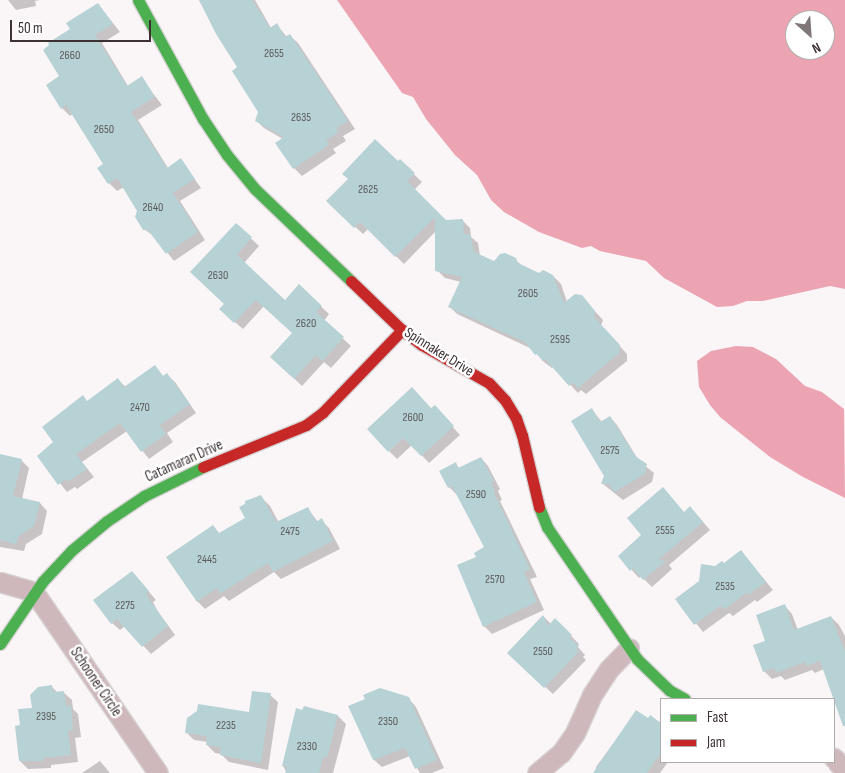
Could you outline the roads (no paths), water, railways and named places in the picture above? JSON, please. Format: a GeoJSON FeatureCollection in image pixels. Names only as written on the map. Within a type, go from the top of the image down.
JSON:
{"type":"FeatureCollection","features":[{"type":"Feature","properties":{"kind":"street","name":"Spinnaker Drive"},"geometry":{"type":"LineString","coordinates":[[138,0],[203,119],[227,155],[255,189],[402,330],[422,346],[462,366],[489,384],[505,400],[516,418],[522,434],[536,500],[546,527],[629,648],[650,675],[669,690],[683,698]]}},
{"type":"Feature","properties":{"kind":"street","name":"Catamaran Drive"},"geometry":{"type":"LineString","coordinates":[[0,644],[34,592],[72,550],[106,521],[144,496],[181,476],[306,425],[323,412],[402,330]]}},
{"type":"Feature","properties":{"kind":"street"},"geometry":{"type":"LineString","coordinates":[[0,582],[34,592]]}},
{"type":"Feature","properties":{"kind":"street","name":"Schooner Circle"},"geometry":{"type":"LineString","coordinates":[[34,592],[158,773]]}},
{"type":"Feature","properties":{"kind":"street"},"geometry":{"type":"LineString","coordinates":[[537,773],[565,746],[574,733],[592,695],[609,669],[629,648]]}},
{"type":"Feature","properties":{"kind":"street"},"geometry":{"type":"LineString","coordinates":[[835,759],[845,771]]}}]}
